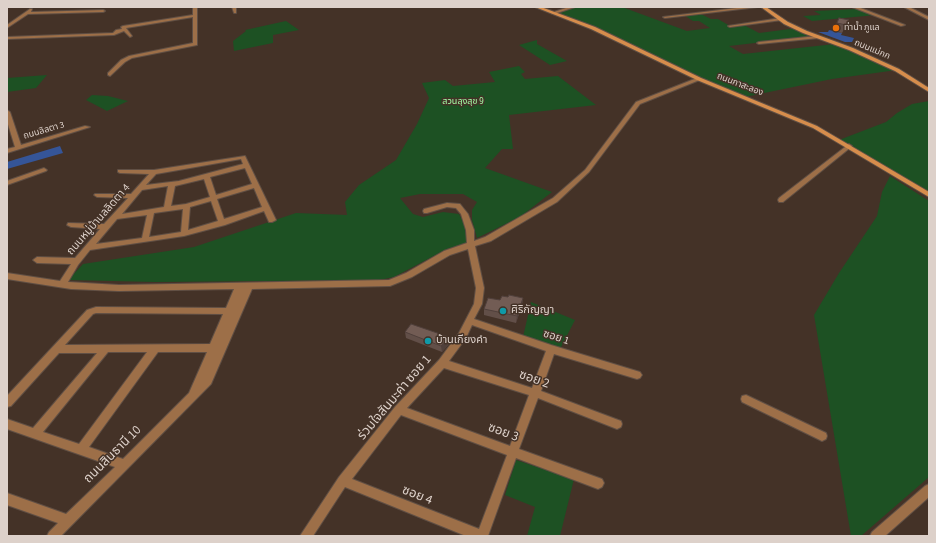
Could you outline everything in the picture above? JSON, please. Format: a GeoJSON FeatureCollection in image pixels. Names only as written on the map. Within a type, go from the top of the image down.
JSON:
{"type":"FeatureCollection","features":[{"type":"Feature","properties":{"kind":"street"},"geometry":{"type":"LineString","coordinates":[[7,27],[27,13],[32,7]]}},
{"type":"Feature","properties":{"kind":"street"},"geometry":{"type":"LineString","coordinates":[[110,74],[123,61],[131,56],[195,44],[194,7]]}},
{"type":"Feature","properties":{"kind":"street"},"geometry":{"type":"LineString","coordinates":[[234,7],[235,12]]}},
{"type":"Feature","properties":{"kind":"street","name":"ถนนกาสะลอง"},"geometry":{"type":"LineString","coordinates":[[537,7],[616,39],[699,79],[798,119],[832,136],[929,195]]}},
{"type":"Feature","properties":{"kind":"street"},"geometry":{"type":"LineString","coordinates":[[553,13],[573,7]]}},
{"type":"Feature","properties":{"kind":"street"},"geometry":{"type":"LineString","coordinates":[[665,17],[756,7]]}},
{"type":"Feature","properties":{"kind":"street","name":"ถนนแม่กก"},"geometry":{"type":"LineString","coordinates":[[763,7],[781,19],[817,37],[882,62],[928,88]]}},
{"type":"Feature","properties":{"kind":"street"},"geometry":{"type":"LineString","coordinates":[[854,7],[903,25]]}},
{"type":"Feature","properties":{"kind":"street"},"geometry":{"type":"LineString","coordinates":[[906,7],[929,19]]}},
{"type":"Feature","properties":{"kind":"street"},"geometry":{"type":"LineString","coordinates":[[27,13],[103,11]]}},
{"type":"Feature","properties":{"kind":"street"},"geometry":{"type":"LineString","coordinates":[[130,36],[123,27],[194,16]]}},
{"type":"Feature","properties":{"kind":"street"},"geometry":{"type":"LineString","coordinates":[[730,26],[781,19]]}},
{"type":"Feature","properties":{"kind":"street"},"geometry":{"type":"LineString","coordinates":[[89,35],[96,28]]}},
{"type":"Feature","properties":{"kind":"street"},"geometry":{"type":"LineString","coordinates":[[63,36],[71,29]]}},
{"type":"Feature","properties":{"kind":"street"},"geometry":{"type":"LineString","coordinates":[[38,37],[46,30]]}},
{"type":"Feature","properties":{"kind":"street"},"geometry":{"type":"LineString","coordinates":[[9,38],[114,34],[123,30]]}},
{"type":"Feature","properties":{"kind":"street"},"geometry":{"type":"LineString","coordinates":[[9,38],[20,31]]}},
{"type":"Feature","properties":{"kind":"street"},"geometry":{"type":"LineString","coordinates":[[759,43],[817,37]]}},
{"type":"Feature","properties":{"kind":"street"},"geometry":{"type":"LineString","coordinates":[[7,276],[63,284],[119,288],[390,283],[409,275],[447,253],[488,239],[559,197],[587,171],[638,103],[699,79]]}},
{"type":"Feature","properties":{"kind":"street"},"geometry":{"type":"LineString","coordinates":[[8,116],[10,132],[19,148]]}},
{"type":"Feature","properties":{"kind":"street","name":"ถนนลิลตา 3"},"geometry":{"type":"LineString","coordinates":[[7,151],[87,127]]}},
{"type":"Feature","properties":{"kind":"street"},"geometry":{"type":"LineString","coordinates":[[781,200],[849,146]]}},
{"type":"Feature","properties":{"kind":"street"},"geometry":{"type":"LineString","coordinates":[[120,171],[154,172],[243,157],[272,220]]}},
{"type":"Feature","properties":{"kind":"street"},"geometry":{"type":"LineString","coordinates":[[201,164],[203,177],[214,198],[222,223]]}},
{"type":"Feature","properties":{"kind":"street"},"geometry":{"type":"LineString","coordinates":[[140,188],[172,184],[247,165]]}},
{"type":"Feature","properties":{"kind":"street"},"geometry":{"type":"LineString","coordinates":[[7,183],[44,170]]}},
{"type":"Feature","properties":{"kind":"street","name":"ถนนหมู่บ้านลลิตตา 4"},"geometry":{"type":"LineString","coordinates":[[63,284],[77,261],[154,172]]}},
{"type":"Feature","properties":{"kind":"street"},"geometry":{"type":"LineString","coordinates":[[167,209],[172,184]]}},
{"type":"Feature","properties":{"kind":"street"},"geometry":{"type":"LineString","coordinates":[[116,217],[186,206],[256,185]]}},
{"type":"Feature","properties":{"kind":"street"},"geometry":{"type":"LineString","coordinates":[[97,195],[133,196]]}},
{"type":"Feature","properties":{"kind":"street","name":"ร่วมใจสันมะค่า ซอย 1"},"geometry":{"type":"LineString","coordinates":[[306,536],[343,481],[399,410],[442,363],[463,335],[478,304],[480,288],[471,245],[470,230],[464,214],[458,206],[447,204],[427,211]]}},
{"type":"Feature","properties":{"kind":"street"},"geometry":{"type":"LineString","coordinates":[[184,234],[186,206]]}},
{"type":"Feature","properties":{"kind":"street"},"geometry":{"type":"LineString","coordinates":[[88,248],[184,234],[266,208]]}},
{"type":"Feature","properties":{"kind":"street"},"geometry":{"type":"LineString","coordinates":[[145,240],[151,211]]}},
{"type":"Feature","properties":{"kind":"street"},"geometry":{"type":"LineString","coordinates":[[71,225],[107,227]]}},
{"type":"Feature","properties":{"kind":"street"},"geometry":{"type":"LineString","coordinates":[[37,260],[77,261]]}},
{"type":"Feature","properties":{"kind":"street","name":"ถนนสินธานี 10"},"geometry":{"type":"LineString","coordinates":[[53,536],[123,464],[208,381],[218,348],[245,285]]}},
{"type":"Feature","properties":{"kind":"street"},"geometry":{"type":"LineString","coordinates":[[7,403],[90,312],[96,310],[234,311]]}},
{"type":"Feature","properties":{"kind":"street","name":"ซอย 1"},"geometry":{"type":"LineString","coordinates":[[469,321],[551,349],[637,375]]}},
{"type":"Feature","properties":{"kind":"street"},"geometry":{"type":"LineString","coordinates":[[81,449],[155,348]]}},
{"type":"Feature","properties":{"kind":"street"},"geometry":{"type":"LineString","coordinates":[[56,349],[218,348]]}},
{"type":"Feature","properties":{"kind":"street"},"geometry":{"type":"LineString","coordinates":[[35,434],[105,349]]}},
{"type":"Feature","properties":{"kind":"street"},"geometry":{"type":"LineString","coordinates":[[482,536],[551,349]]}},
{"type":"Feature","properties":{"kind":"street","name":"ซอย 2"},"geometry":{"type":"LineString","coordinates":[[442,363],[535,393],[617,424]]}},
{"type":"Feature","properties":{"kind":"street"},"geometry":{"type":"LineString","coordinates":[[746,399],[822,436]]}},
{"type":"Feature","properties":{"kind":"street","name":"ซอย 3"},"geometry":{"type":"LineString","coordinates":[[399,410],[598,483]]}},
{"type":"Feature","properties":{"kind":"street"},"geometry":{"type":"LineString","coordinates":[[7,424],[123,464]]}},
{"type":"Feature","properties":{"kind":"street","name":"ซอย 4"},"geometry":{"type":"LineString","coordinates":[[343,481],[482,536]]}},
{"type":"Feature","properties":{"kind":"street"},"geometry":{"type":"LineString","coordinates":[[876,536],[929,490]]}},
{"type":"Feature","properties":{"kind":"street"},"geometry":{"type":"LineString","coordinates":[[7,499],[68,521]]}},
{"type":"Feature","properties":{"kind":"green space"},"geometry":{"type":"Polygon","coordinates":[[[573,7],[622,7],[687,31],[710,28],[699,21],[693,21],[684,15],[699,13],[711,19],[718,19],[730,26],[742,24],[759,33],[798,28],[815,36],[729,46],[743,54],[835,44],[897,70],[832,79],[745,97],[699,79],[645,53],[553,13],[573,7]]]}},
{"type":"Feature","properties":{"kind":"green space"},"geometry":{"type":"Polygon","coordinates":[[[859,9],[876,15],[812,21],[803,16],[821,15],[814,11],[859,9]]]}},
{"type":"Feature","properties":{"kind":"green space"},"geometry":{"type":"Polygon","coordinates":[[[286,21],[299,30],[273,35],[273,43],[234,51],[233,41],[246,31],[245,30],[286,21]]]}},
{"type":"Feature","properties":{"kind":"green space"},"geometry":{"type":"Polygon","coordinates":[[[537,40],[537,44],[567,61],[550,65],[519,45],[537,40]]]}},
{"type":"Feature","properties":{"kind":"green space","name":"สวนลุงสุข 9"},"geometry":{"type":"Polygon","coordinates":[[[519,66],[525,72],[521,74],[525,79],[558,76],[596,105],[509,115],[513,149],[502,149],[485,168],[552,192],[520,217],[477,238],[472,220],[472,210],[477,202],[463,194],[420,194],[400,198],[413,214],[423,217],[443,212],[459,214],[465,225],[467,243],[447,249],[394,277],[379,280],[155,282],[68,280],[83,264],[194,247],[296,213],[347,215],[345,202],[359,185],[396,160],[417,124],[429,98],[422,83],[445,80],[453,86],[495,82],[489,72],[519,66]]]}},
{"type":"Feature","properties":{"kind":"green space"},"geometry":{"type":"Polygon","coordinates":[[[47,75],[36,88],[7,92],[7,78],[47,75]]]}},
{"type":"Feature","properties":{"kind":"green space"},"geometry":{"type":"Polygon","coordinates":[[[92,95],[108,96],[128,101],[107,111],[86,100],[92,95]]]}},
{"type":"Feature","properties":{"kind":"green space"},"geometry":{"type":"Polygon","coordinates":[[[929,101],[929,195],[839,140],[886,122],[912,104],[929,101]]]}},
{"type":"Feature","properties":{"kind":"green space"},"geometry":{"type":"Polygon","coordinates":[[[890,176],[929,201],[929,477],[861,536],[851,536],[814,315],[839,273],[877,216],[882,192],[890,176]]]}},
{"type":"Feature","properties":{"kind":"green space"},"geometry":{"type":"Polygon","coordinates":[[[531,302],[575,320],[560,349],[523,337],[531,302]]]}},
{"type":"Feature","properties":{"kind":"green space"},"geometry":{"type":"Polygon","coordinates":[[[516,460],[574,479],[560,536],[527,536],[535,507],[505,495],[516,460]]]}},
{"type":"Feature","properties":{"kind":"water"},"geometry":{"type":"Polygon","coordinates":[[[829,30],[854,38],[852,42],[845,42],[818,32],[828,32],[829,30]]]}},
{"type":"Feature","properties":{"kind":"water"},"geometry":{"type":"Polygon","coordinates":[[[60,146],[63,153],[7,169],[7,162],[60,146]]]}},
{"type":"Feature","properties":{"kind":"building"},"geometry":{"type":"Polygon","coordinates":[[[839,18],[849,20],[846,25],[837,23],[839,18]]]}},
{"type":"Feature","properties":{"kind":"building"},"geometry":{"type":"Polygon","coordinates":[[[509,295],[523,298],[517,316],[484,309],[488,298],[500,300],[502,296],[508,297],[509,295]]]}},
{"type":"Feature","properties":{"kind":"building"},"geometry":{"type":"Polygon","coordinates":[[[411,324],[449,337],[441,346],[405,332],[411,324]]]}},
{"type":"Feature","properties":{"kind":"place","name":"ท่าน้ำ ภูแล"},"geometry":{"type":"Point","coordinates":[836,28]}},
{"type":"Feature","properties":{"kind":"place","name":"ศิริกัญญา"},"geometry":{"type":"Point","coordinates":[503,311]}},
{"type":"Feature","properties":{"kind":"place","name":"บ้านเกียงคำ"},"geometry":{"type":"Point","coordinates":[428,341]}}]}
